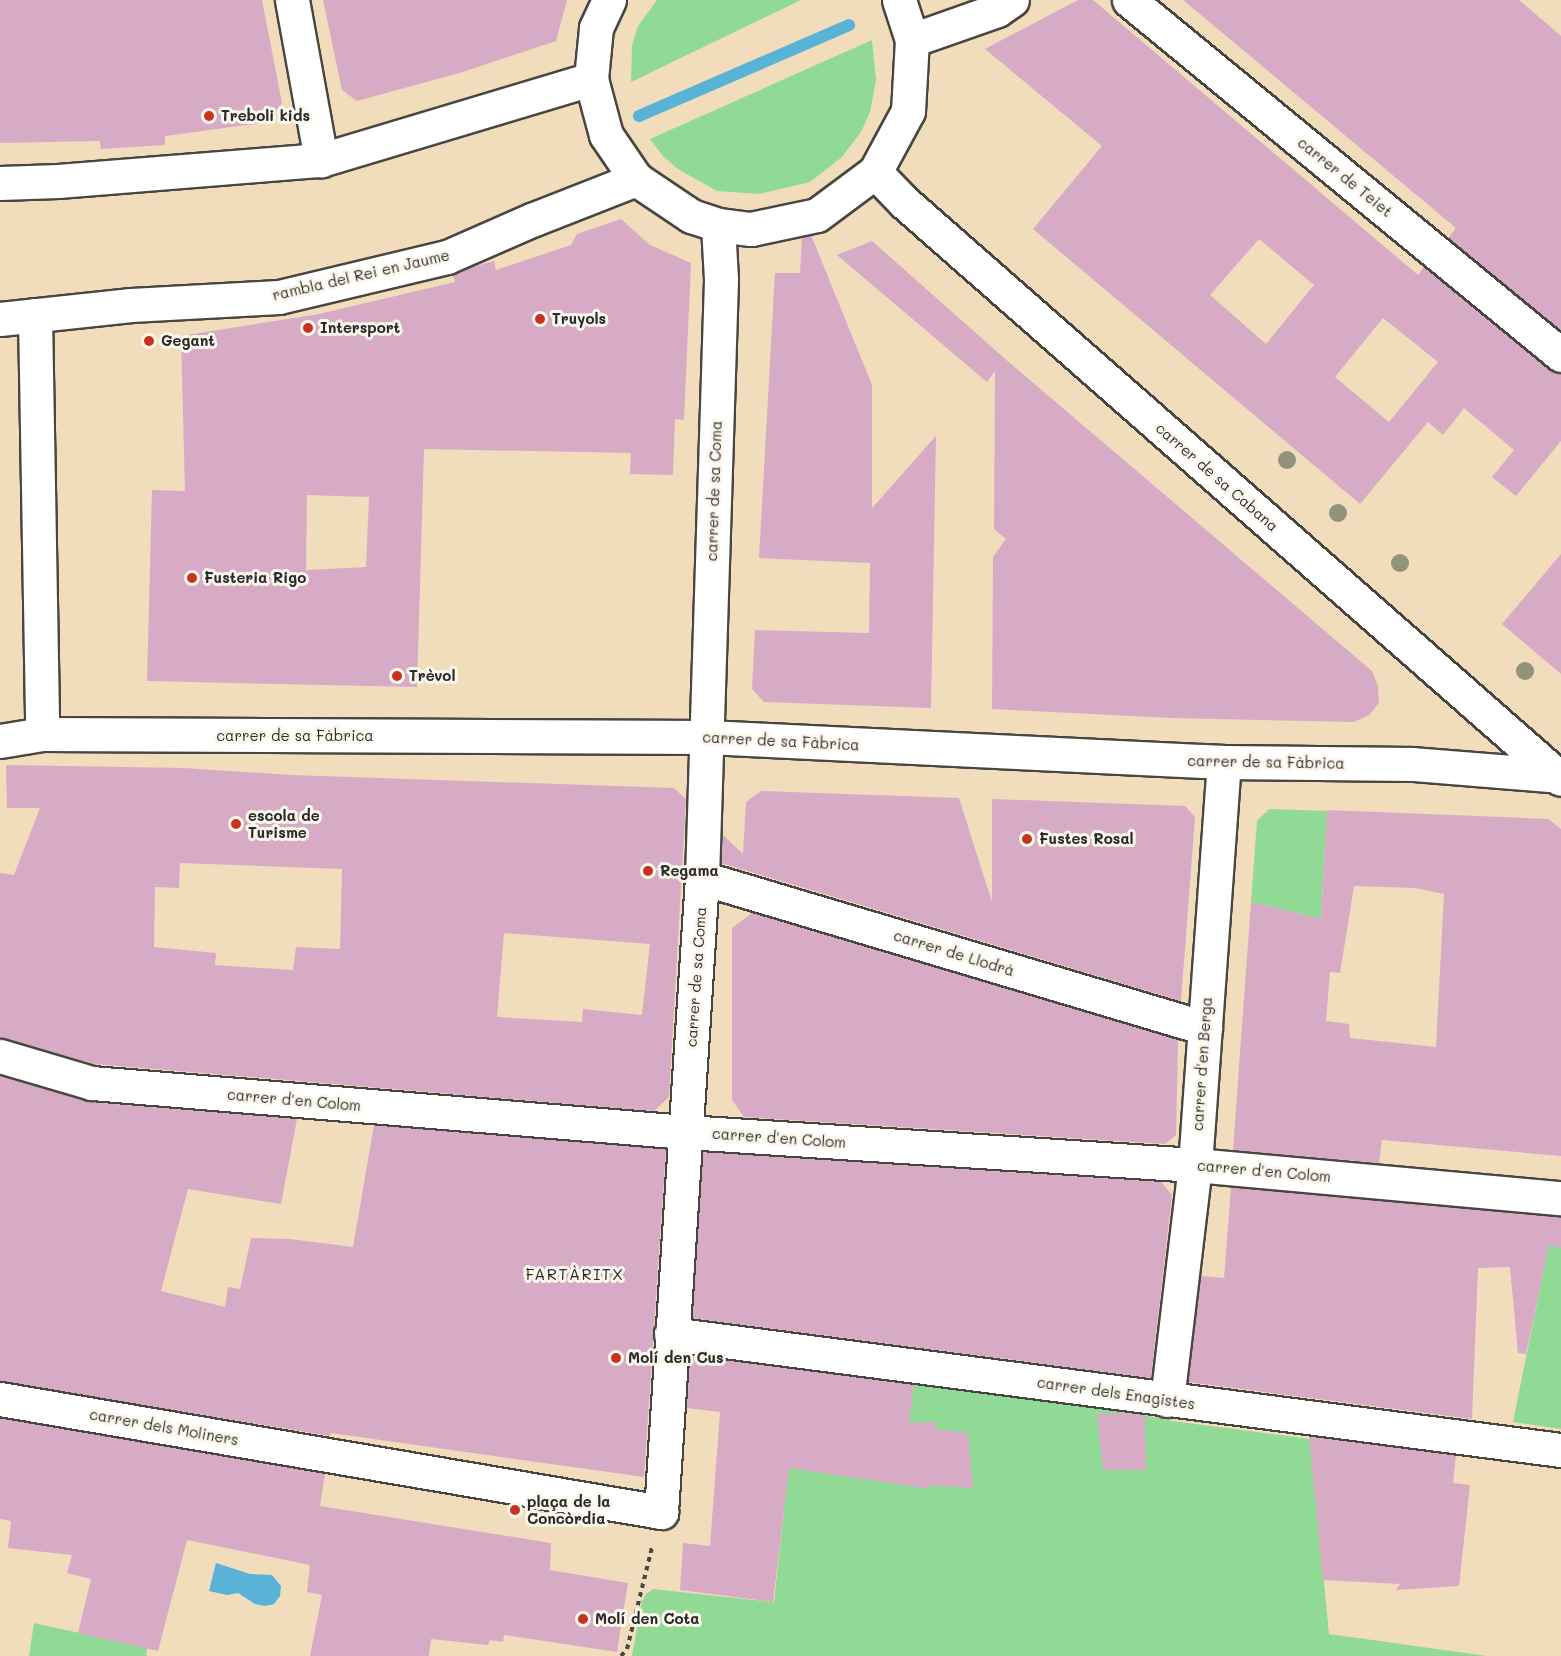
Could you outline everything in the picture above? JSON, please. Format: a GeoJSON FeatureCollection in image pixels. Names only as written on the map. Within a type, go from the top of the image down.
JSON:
{"type":"FeatureCollection","features":[{"type":"Feature","properties":{"kind":"street"},"geometry":{"type":"LineString","coordinates":[[292,0],[321,160]]}},
{"type":"Feature","properties":{"kind":"street"},"geometry":{"type":"LineString","coordinates":[[609,0],[596,28],[591,79],[606,135],[636,179],[691,216],[718,225],[751,229],[817,215],[875,172],[908,111],[912,40],[899,0]]}},
{"type":"Feature","properties":{"kind":"street"},"geometry":{"type":"LineString","coordinates":[[912,40],[997,10],[1012,0]]}},
{"type":"Feature","properties":{"kind":"street","name":"carrer de Teiet"},"geometry":{"type":"LineString","coordinates":[[1129,0],[1561,355]]}},
{"type":"Feature","properties":{"kind":"street"},"geometry":{"type":"LineString","coordinates":[[0,183],[321,160],[591,79]]}},
{"type":"Feature","properties":{"kind":"street","name":"carrer de sa Cabana"},"geometry":{"type":"LineString","coordinates":[[875,172],[913,210],[1560,777]]}},
{"type":"Feature","properties":{"kind":"street","name":"rambla del Rei en Jaume"},"geometry":{"type":"LineString","coordinates":[[0,319],[131,305],[279,297],[447,257],[534,219],[636,179]]}},
{"type":"Feature","properties":{"kind":"street","name":"carrer de sa Coma"},"geometry":{"type":"LineString","coordinates":[[661,1512],[702,878],[721,279],[718,225]]}},
{"type":"Feature","properties":{"kind":"street"},"geometry":{"type":"LineString","coordinates":[[36,315],[42,734]]}},
{"type":"Feature","properties":{"kind":"street","name":"carrer de sa Fàbrica"},"geometry":{"type":"LineString","coordinates":[[0,741],[42,734],[706,737],[1224,762],[1412,764],[1560,777]]}},
{"type":"Feature","properties":{"kind":"street","name":"carrer d'en Berga"},"geometry":{"type":"LineString","coordinates":[[1167,1400],[1195,1165],[1224,762]]}},
{"type":"Feature","properties":{"kind":"street","name":"carrer de Llodrà"},"geometry":{"type":"LineString","coordinates":[[702,878],[1205,1028]]}},
{"type":"Feature","properties":{"kind":"street","name":"carrer d'en Colom"},"geometry":{"type":"LineString","coordinates":[[0,1056],[92,1083],[686,1132],[1195,1165],[1561,1198]]}},
{"type":"Feature","properties":{"kind":"street","name":"carrer dels Enagistes"},"geometry":{"type":"LineString","coordinates":[[671,1334],[1561,1450]]}},
{"type":"Feature","properties":{"kind":"street","name":"carrer dels Moliners"},"geometry":{"type":"LineString","coordinates":[[0,1399],[661,1512]]}},
{"type":"Feature","properties":{"kind":"path"},"geometry":{"type":"LineString","coordinates":[[621,1656],[627,1649],[661,1512]]}},
{"type":"Feature","properties":{"kind":"green space"},"geometry":{"type":"Polygon","coordinates":[[[657,0],[801,0],[631,82],[632,45],[638,26],[657,0]]]}},
{"type":"Feature","properties":{"kind":"green space"},"geometry":{"type":"Polygon","coordinates":[[[872,40],[876,80],[870,112],[861,132],[842,157],[810,182],[759,194],[717,191],[678,169],[663,156],[650,139],[872,40]]]}},
{"type":"Feature","properties":{"kind":"green space"},"geometry":{"type":"Polygon","coordinates":[[[1269,809],[1327,811],[1321,919],[1251,902],[1257,821],[1269,809]]]}},
{"type":"Feature","properties":{"kind":"green space"},"geometry":{"type":"Polygon","coordinates":[[[1555,1214],[1561,1214],[1561,1429],[1513,1422],[1555,1214]]]}},
{"type":"Feature","properties":{"kind":"green space"},"geometry":{"type":"Polygon","coordinates":[[[844,1376],[1115,1409],[1172,1421],[1310,1439],[1329,1634],[1487,1656],[632,1656],[642,1601],[653,1589],[774,1602],[791,1444],[844,1376]]]}},
{"type":"Feature","properties":{"kind":"green space"},"geometry":{"type":"Polygon","coordinates":[[[34,1623],[147,1648],[146,1656],[29,1656],[34,1623]]]}},
{"type":"Feature","properties":{"kind":"water"},"geometry":{"type":"Polygon","coordinates":[[[216,1563],[250,1574],[272,1575],[281,1586],[280,1596],[274,1604],[265,1606],[255,1604],[238,1593],[227,1595],[209,1591],[216,1563]]]}},
{"type":"Feature","properties":{"kind":"building"},"geometry":{"type":"Polygon","coordinates":[[[0,0],[262,0],[282,103],[268,122],[165,136],[165,145],[101,149],[100,141],[0,143],[0,0]]]}},
{"type":"Feature","properties":{"kind":"building"},"geometry":{"type":"Polygon","coordinates":[[[323,0],[567,0],[556,41],[463,72],[357,101],[342,90],[323,0]]]}},
{"type":"Feature","properties":{"kind":"building"},"geometry":{"type":"Polygon","coordinates":[[[1078,0],[1093,0],[1418,275],[1424,267],[1549,369],[1561,373],[1561,441],[1516,496],[1492,477],[1514,450],[1464,408],[1443,435],[1428,422],[1360,504],[1033,229],[1102,146],[985,49],[1078,0]],[[1259,239],[1210,295],[1266,344],[1314,285],[1259,239]],[[1383,318],[1335,377],[1389,422],[1438,362],[1383,318]]]}},
{"type":"Feature","properties":{"kind":"building"},"geometry":{"type":"Polygon","coordinates":[[[1183,0],[1519,0],[1561,36],[1561,331],[1448,238],[1456,228],[1183,0]]]}},
{"type":"Feature","properties":{"kind":"building"},"geometry":{"type":"Polygon","coordinates":[[[621,219],[650,245],[691,263],[684,420],[675,419],[673,475],[630,474],[631,453],[424,449],[417,687],[147,681],[152,490],[185,491],[181,336],[319,314],[455,282],[453,275],[469,268],[494,261],[496,270],[571,245],[577,234],[621,219]],[[307,495],[306,570],[366,567],[369,497],[307,495]]]}},
{"type":"Feature","properties":{"kind":"building"},"geometry":{"type":"Polygon","coordinates":[[[811,235],[872,385],[872,508],[936,436],[931,708],[764,702],[752,689],[755,630],[869,633],[870,563],[759,558],[775,273],[800,273],[802,237],[811,235]]]}},
{"type":"Feature","properties":{"kind":"building"},"geometry":{"type":"Polygon","coordinates":[[[872,241],[1004,358],[1372,671],[1378,686],[1379,703],[1369,715],[1354,722],[1171,718],[992,709],[993,557],[1006,539],[994,529],[995,371],[987,382],[837,255],[872,241]]]}},
{"type":"Feature","properties":{"kind":"building"},"geometry":{"type":"Polygon","coordinates":[[[1561,554],[1561,674],[1502,624],[1561,554]]]}},
{"type":"Feature","properties":{"kind":"building"},"geometry":{"type":"Polygon","coordinates":[[[6,765],[184,768],[292,775],[674,788],[686,799],[669,1097],[654,1111],[95,1064],[0,1038],[0,873],[14,875],[40,808],[7,808],[6,765]],[[180,863],[179,888],[155,887],[154,947],[216,953],[215,965],[293,970],[296,947],[340,949],[342,869],[180,863]],[[504,933],[497,1017],[582,1022],[583,1009],[642,1015],[650,944],[504,933]]]}},
{"type":"Feature","properties":{"kind":"building"},"geometry":{"type":"Polygon","coordinates":[[[761,791],[959,798],[992,902],[992,799],[1185,806],[1195,817],[1181,1001],[721,863],[722,834],[743,854],[746,802],[761,791]]]}},
{"type":"Feature","properties":{"kind":"building"},"geometry":{"type":"Polygon","coordinates":[[[1327,810],[1548,819],[1561,829],[1561,1156],[1382,1140],[1379,1163],[1233,1150],[1251,902],[1321,919],[1327,810]],[[1354,886],[1340,973],[1330,972],[1326,1021],[1349,1024],[1350,1038],[1436,1047],[1444,894],[1415,888],[1354,886]]]}},
{"type":"Feature","properties":{"kind":"building"},"geometry":{"type":"Polygon","coordinates":[[[752,913],[1178,1039],[1176,1135],[1165,1144],[744,1117],[732,1100],[732,928],[752,913]]]}},
{"type":"Feature","properties":{"kind":"building"},"geometry":{"type":"Polygon","coordinates":[[[0,1076],[90,1102],[297,1119],[281,1204],[188,1189],[161,1291],[225,1307],[228,1287],[240,1289],[251,1238],[290,1239],[353,1247],[374,1125],[666,1149],[644,1477],[331,1433],[330,1436],[0,1381],[0,1076]]]}},
{"type":"Feature","properties":{"kind":"building"},"geometry":{"type":"Polygon","coordinates":[[[703,1152],[1161,1182],[1172,1195],[1151,1378],[692,1318],[703,1152]]]}},
{"type":"Feature","properties":{"kind":"building"},"geometry":{"type":"Polygon","coordinates":[[[1231,1187],[1561,1216],[1561,1248],[1549,1245],[1526,1354],[1518,1353],[1510,1267],[1478,1268],[1472,1419],[1188,1382],[1201,1276],[1224,1278],[1231,1187]]]}},
{"type":"Feature","properties":{"kind":"building"},"geometry":{"type":"Polygon","coordinates":[[[690,1355],[914,1385],[909,1423],[938,1422],[933,1429],[968,1433],[973,1488],[930,1485],[929,1489],[789,1468],[773,1602],[680,1590],[683,1543],[710,1546],[720,1412],[687,1408],[690,1355]]]}},
{"type":"Feature","properties":{"kind":"building"},"geometry":{"type":"Polygon","coordinates":[[[1097,1414],[1145,1415],[1146,1470],[1103,1470],[1097,1414]]]}},
{"type":"Feature","properties":{"kind":"building"},"geometry":{"type":"Polygon","coordinates":[[[0,1418],[325,1474],[320,1506],[551,1543],[550,1570],[628,1583],[617,1652],[504,1635],[503,1642],[490,1640],[488,1645],[431,1639],[429,1656],[310,1656],[322,1595],[307,1592],[310,1565],[187,1540],[158,1651],[78,1633],[91,1579],[67,1573],[72,1555],[8,1548],[11,1521],[0,1519],[0,1418]]]}},
{"type":"Feature","properties":{"kind":"building"},"geometry":{"type":"Polygon","coordinates":[[[1309,1436],[1456,1455],[1453,1483],[1470,1485],[1459,1586],[1396,1590],[1400,1584],[1323,1580],[1309,1436]]]}},
{"type":"Feature","properties":{"kind":"waterway"},"geometry":{"type":"LineString","coordinates":[[639,116],[849,25]]}},
{"type":"Feature","properties":{"kind":"place","name":"Treboli kids"},"geometry":{"type":"Point","coordinates":[209,116]}},
{"type":"Feature","properties":{"kind":"place","name":"Truyols"},"geometry":{"type":"Point","coordinates":[540,319]}},
{"type":"Feature","properties":{"kind":"place","name":"Intersport"},"geometry":{"type":"Point","coordinates":[308,328]}},
{"type":"Feature","properties":{"kind":"place","name":"Gegant"},"geometry":{"type":"Point","coordinates":[149,341]}},
{"type":"Feature","properties":{"kind":"place","name":"Fusteria Rigo"},"geometry":{"type":"Point","coordinates":[192,578]}},
{"type":"Feature","properties":{"kind":"place","name":"Trèvol"},"geometry":{"type":"Point","coordinates":[397,676]}},
{"type":"Feature","properties":{"kind":"place","name":"escola de Turisme"},"geometry":{"type":"Point","coordinates":[236,824]}},
{"type":"Feature","properties":{"kind":"place","name":"Fustes Rosal"},"geometry":{"type":"Point","coordinates":[1027,839]}},
{"type":"Feature","properties":{"kind":"place","name":"Regama"},"geometry":{"type":"Point","coordinates":[648,871]}},
{"type":"Feature","properties":{"kind":"place","name":"Molí den Cus"},"geometry":{"type":"Point","coordinates":[616,1358]}},
{"type":"Feature","properties":{"kind":"place","name":"plaça de la Concòrdia"},"geometry":{"type":"Point","coordinates":[515,1510]}},
{"type":"Feature","properties":{"kind":"place","name":"Molí den Cota"},"geometry":{"type":"Point","coordinates":[583,1619]}},
{"type":"Feature","properties":{"kind":"district","name":"FARTÀRITX"},"geometry":{"type":"Point","coordinates":[575,1274]}}]}
